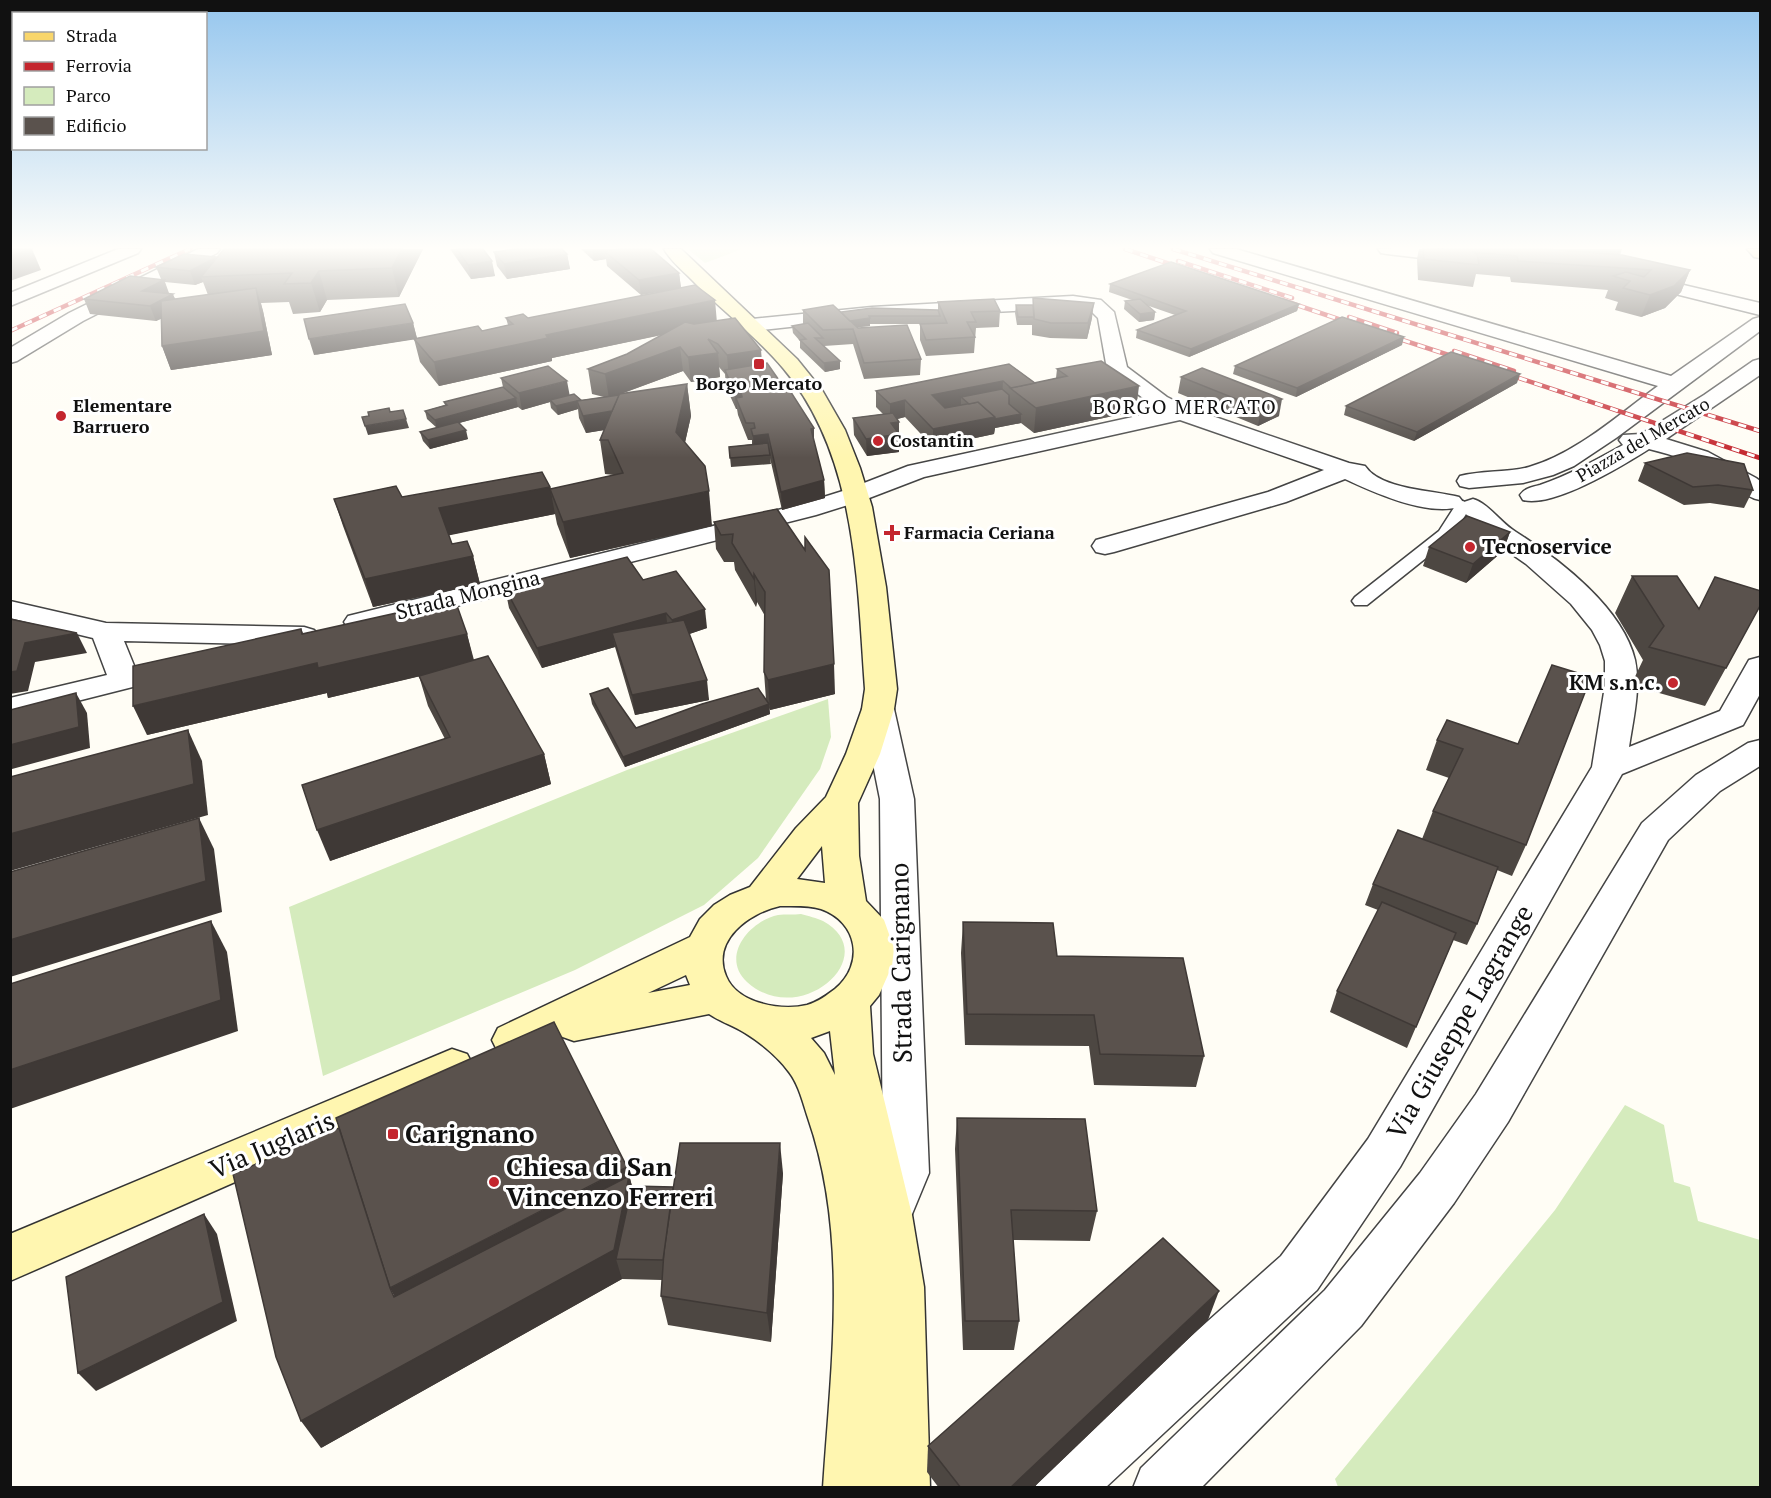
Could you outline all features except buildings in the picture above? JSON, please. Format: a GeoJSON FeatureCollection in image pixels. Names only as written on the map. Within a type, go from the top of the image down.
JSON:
{"type":"FeatureCollection","features":[{"type":"Feature","properties":{"kind":"main road","name":"Strada Carignano"},"geometry":{"type":"LineString","coordinates":[[745,319],[791,364],[812,391],[840,444],[865,539],[881,688],[878,709],[863,754],[841,803],[809,837],[764,895]]}},
{"type":"Feature","properties":{"kind":"main road","name":"Strada Carignano"},"geometry":{"type":"LineString","coordinates":[[841,803],[838,846],[849,908]]}},
{"type":"Feature","properties":{"kind":"main road"},"geometry":{"type":"LineString","coordinates":[[759,1021],[786,1024],[814,1020],[849,1002],[860,993],[872,972],[876,951],[870,930],[849,908],[817,894],[780,892],[764,895],[729,914],[714,929],[706,947],[704,964],[707,981],[717,996],[735,1011],[759,1021],[784,1041],[808,1065],[840,1139],[857,1250],[858,1312],[850,1488]]}},
{"type":"Feature","properties":{"kind":"main road","name":"Via Juglaris"},"geometry":{"type":"LineString","coordinates":[[10,1258],[534,1031],[706,947]]}},
{"type":"Feature","properties":{"kind":"main road","name":"Via Juglaris"},"geometry":{"type":"LineString","coordinates":[[534,1031],[717,996]]}},
{"type":"Feature","properties":{"kind":"main road"},"geometry":{"type":"LineString","coordinates":[[849,1002],[852,1054],[888,1215],[899,1287],[902,1488]]}},
{"type":"Feature","properties":{"kind":"street"},"geometry":{"type":"LineString","coordinates":[[10,357],[77,319]]}},
{"type":"Feature","properties":{"kind":"street","name":"Piazza del Mercato"},"geometry":{"type":"LineString","coordinates":[[752,325],[794,319]]}},
{"type":"Feature","properties":{"kind":"street","name":"Piazza del Mercato"},"geometry":{"type":"LineString","coordinates":[[1108,319],[1117,369],[1160,402],[1181,413],[1346,470],[1383,488],[1424,499],[1465,497],[1581,479],[1717,397],[1759,368]]}},
{"type":"Feature","properties":{"kind":"street"},"geometry":{"type":"LineString","coordinates":[[1458,319],[1674,384]]}},
{"type":"Feature","properties":{"kind":"street","name":"Piazza del Mercato"},"geometry":{"type":"LineString","coordinates":[[1465,497],[1512,478],[1553,467],[1602,438],[1722,347],[1761,323]]}},
{"type":"Feature","properties":{"kind":"street","name":"Strada Mongina"},"geometry":{"type":"LineString","coordinates":[[10,708],[807,510],[855,495],[917,471],[1181,413]]}},
{"type":"Feature","properties":{"kind":"street"},"geometry":{"type":"LineString","coordinates":[[1602,438],[1646,441],[1706,460],[1734,473],[1761,493]]}},
{"type":"Feature","properties":{"kind":"street"},"geometry":{"type":"LineString","coordinates":[[1105,546],[1276,497],[1346,470]]}},
{"type":"Feature","properties":{"kind":"street","name":"Via Giuseppe Lagrange"},"geometry":{"type":"LineString","coordinates":[[1063,1488],[1299,1273],[1384,1153],[1609,767],[1618,700],[1620,662],[1611,638],[1597,616],[1576,594],[1522,548],[1491,527],[1465,497]]}},
{"type":"Feature","properties":{"kind":"street"},"geometry":{"type":"LineString","coordinates":[[10,609],[106,632],[323,631]]}},
{"type":"Feature","properties":{"kind":"street"},"geometry":{"type":"LineString","coordinates":[[106,632],[124,680]]}},
{"type":"Feature","properties":{"kind":"street"},"geometry":{"type":"LineString","coordinates":[[1609,767],[1732,718],[1761,666]]}},
{"type":"Feature","properties":{"kind":"street","name":"Strada Carignano"},"geometry":{"type":"LineString","coordinates":[[878,709],[897,799],[906,1173],[888,1215]]}},
{"type":"Feature","properties":{"kind":"street"},"geometry":{"type":"LineString","coordinates":[[1161,1488],[1344,1308],[1437,1188],[1492,1108],[1655,832],[1708,783],[1761,751]]}},
{"type":"Feature","properties":{"kind":"lane"},"geometry":{"type":"LineString","coordinates":[[1361,602],[1445,534],[1465,497]]}},
{"type":"Feature","properties":{"kind":"green space"},"geometry":{"type":"Polygon","coordinates":[[[828,699],[831,737],[820,769],[758,858],[704,905],[575,970],[323,1076],[289,907],[627,770],[828,699]]]}},
{"type":"Feature","properties":{"kind":"green space"},"geometry":{"type":"Polygon","coordinates":[[[801,914],[823,921],[840,935],[845,952],[840,968],[828,982],[811,993],[790,998],[768,995],[747,982],[739,972],[736,962],[737,951],[748,932],[757,924],[778,915],[801,914]]]}},
{"type":"Feature","properties":{"kind":"green space"},"geometry":{"type":"Polygon","coordinates":[[[1625,1105],[1664,1125],[1674,1182],[1690,1187],[1698,1221],[1760,1240],[1760,1487],[1338,1487],[1335,1479],[1555,1210],[1625,1105]]]}},
{"type":"Feature","properties":{"kind":"railway"},"geometry":{"type":"LineString","coordinates":[[10,331],[37,319]]}},
{"type":"Feature","properties":{"kind":"railway"},"geometry":{"type":"LineString","coordinates":[[1338,319],[1356,325]]}},
{"type":"Feature","properties":{"kind":"railway"},"geometry":{"type":"LineString","coordinates":[[1355,319],[1397,333]]}},
{"type":"Feature","properties":{"kind":"railway"},"geometry":{"type":"LineString","coordinates":[[1398,319],[1760,431]]}},
{"type":"Feature","properties":{"kind":"railway"},"geometry":{"type":"LineString","coordinates":[[1387,335],[1461,359]]}},
{"type":"Feature","properties":{"kind":"railway"},"geometry":{"type":"LineString","coordinates":[[1454,351],[1514,371]]}},
{"type":"Feature","properties":{"kind":"railway"},"geometry":{"type":"LineString","coordinates":[[1504,373],[1760,458]]}},
{"type":"Feature","properties":{"kind":"place","name":"Borgo Mercato"},"geometry":{"type":"Point","coordinates":[759,364]}},
{"type":"Feature","properties":{"kind":"place","name":"Elementare Barruero"},"geometry":{"type":"Point","coordinates":[61,416]}},
{"type":"Feature","properties":{"kind":"place","name":"Costantin"},"geometry":{"type":"Point","coordinates":[878,441]}},
{"type":"Feature","properties":{"kind":"place","name":"Farmacia Ceriana"},"geometry":{"type":"Point","coordinates":[892,533]}},
{"type":"Feature","properties":{"kind":"place","name":"Tecnoservice"},"geometry":{"type":"Point","coordinates":[1470,547]}},
{"type":"Feature","properties":{"kind":"place","name":"KM s.n.c."},"geometry":{"type":"Point","coordinates":[1673,683]}},
{"type":"Feature","properties":{"kind":"place","name":"Carignano"},"geometry":{"type":"Point","coordinates":[393,1134]}},
{"type":"Feature","properties":{"kind":"place","name":"Chiesa di San Vincenzo Ferreri"},"geometry":{"type":"Point","coordinates":[494,1182]}},
{"type":"Feature","properties":{"kind":"district","name":"BORGO MERCATO"},"geometry":{"type":"Point","coordinates":[1185,407]}}]}
